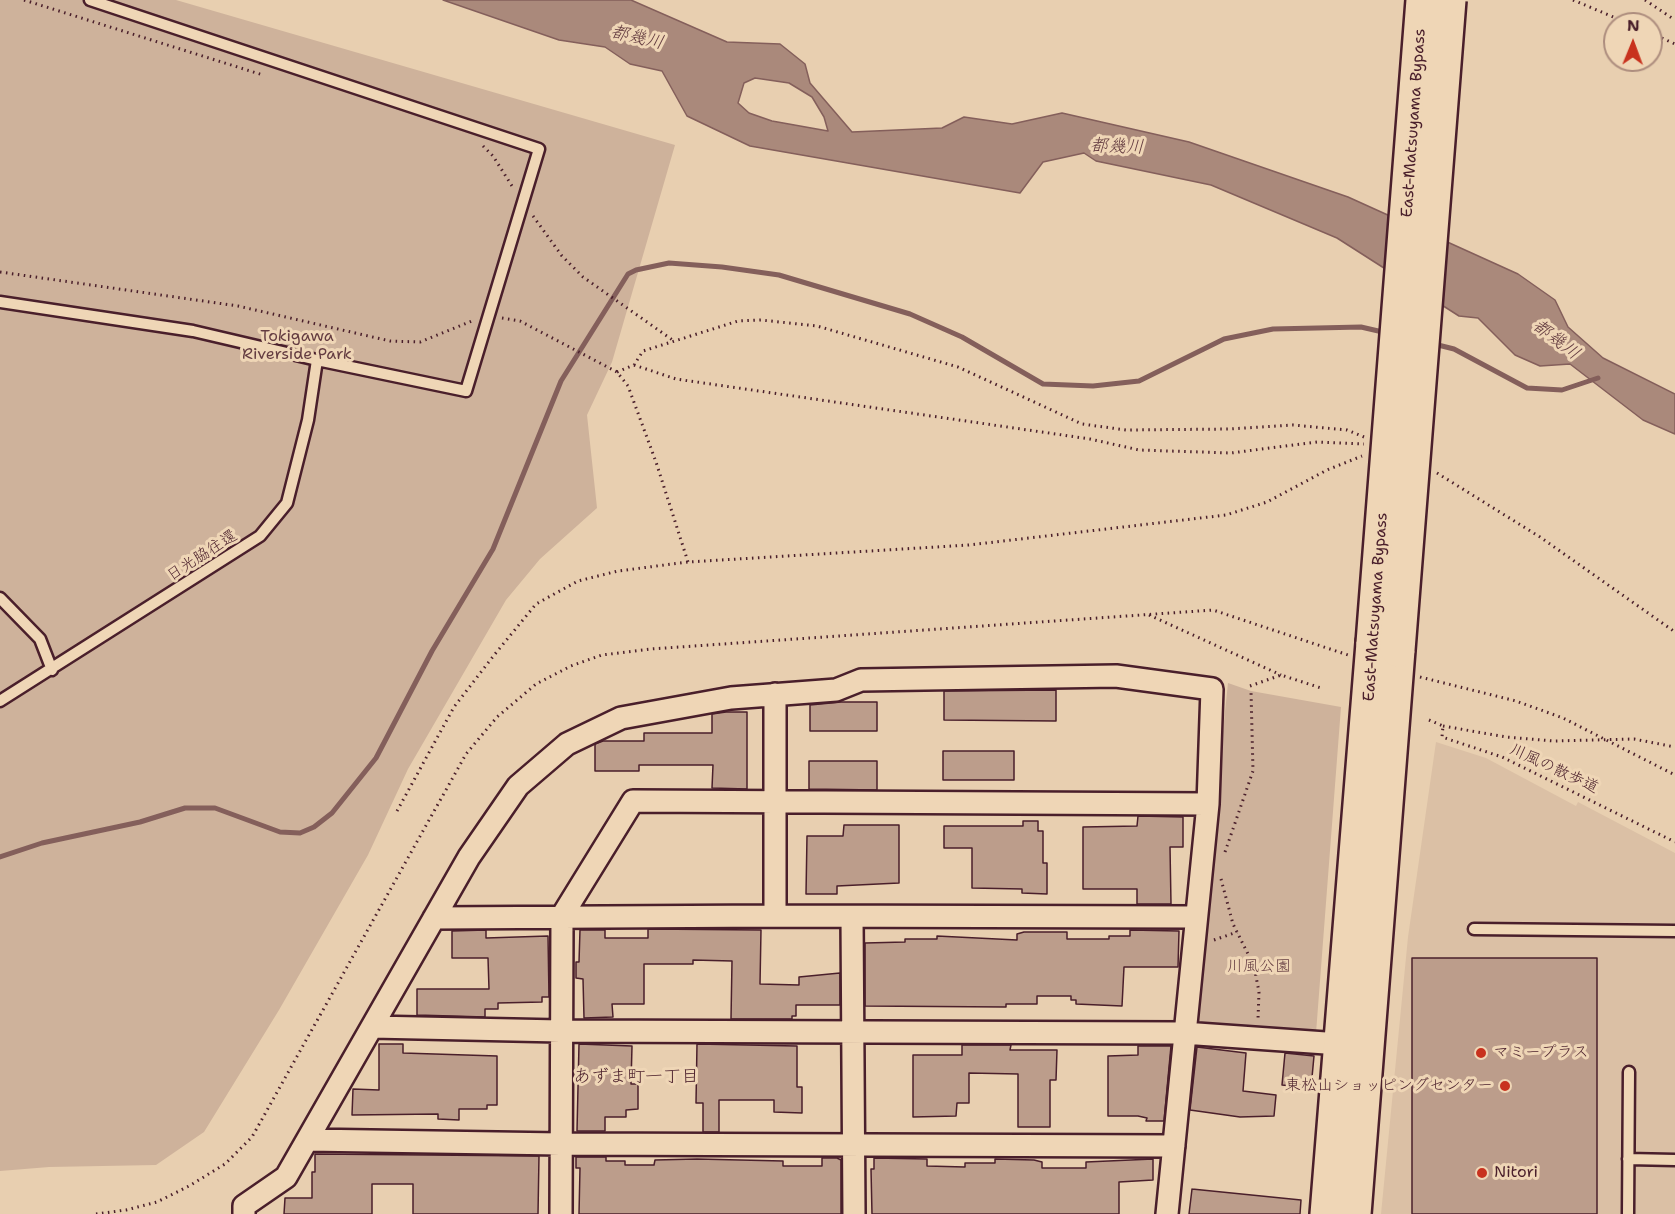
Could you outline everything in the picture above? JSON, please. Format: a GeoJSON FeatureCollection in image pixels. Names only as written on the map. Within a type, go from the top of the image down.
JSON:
{"type":"FeatureCollection","features":[{"type":"Feature","properties":{"kind":"highway","name":"East-Matsuyama Bypass"},"geometry":{"type":"LineString","coordinates":[[1327,1214],[1340,1044],[1394,657],[1424,0]]}},
{"type":"Feature","properties":{"kind":"highway","name":"East-Matsuyama Bypass"},"geometry":{"type":"LineString","coordinates":[[1354,1214],[1394,657],[1449,0]]}},
{"type":"Feature","properties":{"kind":"street"},"geometry":{"type":"LineString","coordinates":[[244,1214],[244,1206],[286,1177],[469,857],[518,786],[567,744],[621,718],[731,698],[836,690],[861,680],[1081,676],[1116,676],[1212,688],[1208,804],[1183,1033],[1167,1214]]}},
{"type":"Feature","properties":{"kind":"street"},"geometry":{"type":"LineString","coordinates":[[774,694],[775,916]]}},
{"type":"Feature","properties":{"kind":"street"},"geometry":{"type":"LineString","coordinates":[[561,1214],[562,916],[633,801],[1208,804]]}},
{"type":"Feature","properties":{"kind":"street"},"geometry":{"type":"LineString","coordinates":[[434,918],[562,916],[1196,917]]}},
{"type":"Feature","properties":{"kind":"street"},"geometry":{"type":"LineString","coordinates":[[852,917],[854,1214]]}},
{"type":"Feature","properties":{"kind":"street"},"geometry":{"type":"LineString","coordinates":[[372,1027],[560,1032],[1183,1033],[1340,1044]]}},
{"type":"Feature","properties":{"kind":"street"},"geometry":{"type":"LineString","coordinates":[[308,1140],[560,1144],[1174,1146]]}},
{"type":"Feature","properties":{"kind":"lane"},"geometry":{"type":"LineString","coordinates":[[0,302],[193,331],[466,391],[539,148],[90,0]]}},
{"type":"Feature","properties":{"kind":"lane","name":"日光脇往還"},"geometry":{"type":"LineString","coordinates":[[0,701],[260,536],[287,503],[308,420],[317,360]]}},
{"type":"Feature","properties":{"kind":"lane"},"geometry":{"type":"LineString","coordinates":[[0,598],[40,639],[52,670]]}},
{"type":"Feature","properties":{"kind":"lane"},"geometry":{"type":"LineString","coordinates":[[1474,929],[1675,931]]}},
{"type":"Feature","properties":{"kind":"lane"},"geometry":{"type":"LineString","coordinates":[[1628,1214],[1629,1072]]}},
{"type":"Feature","properties":{"kind":"lane"},"geometry":{"type":"LineString","coordinates":[[1628,1159],[1675,1160]]}},
{"type":"Feature","properties":{"kind":"path"},"geometry":{"type":"LineString","coordinates":[[24,0],[264,75]]}},
{"type":"Feature","properties":{"kind":"path"},"geometry":{"type":"LineString","coordinates":[[1573,0],[1603,13]]}},
{"type":"Feature","properties":{"kind":"path"},"geometry":{"type":"LineString","coordinates":[[1645,0],[1675,20]]}},
{"type":"Feature","properties":{"kind":"path"},"geometry":{"type":"LineString","coordinates":[[478,142],[494,156],[516,192]]}},
{"type":"Feature","properties":{"kind":"path"},"geometry":{"type":"LineString","coordinates":[[529,211],[562,256],[583,277],[674,341]]}},
{"type":"Feature","properties":{"kind":"path"},"geometry":{"type":"LineString","coordinates":[[0,272],[238,306],[390,341],[420,342],[475,320]]}},
{"type":"Feature","properties":{"kind":"path"},"geometry":{"type":"LineString","coordinates":[[496,318],[520,321],[617,372],[628,387],[657,462],[688,562]]}},
{"type":"Feature","properties":{"kind":"path"},"geometry":{"type":"LineString","coordinates":[[617,372],[634,365],[644,351],[738,321],[761,320],[817,326],[958,367],[1082,424],[1126,430],[1293,425],[1347,430],[1366,438]]}},
{"type":"Feature","properties":{"kind":"path"},"geometry":{"type":"LineString","coordinates":[[634,365],[676,379],[1090,440],[1139,450],[1231,453],[1317,442],[1373,445]]}},
{"type":"Feature","properties":{"kind":"path"},"geometry":{"type":"LineString","coordinates":[[397,811],[454,707],[536,604],[578,581],[618,571],[688,562],[969,545],[1226,514],[1267,502],[1328,470],[1368,453]]}},
{"type":"Feature","properties":{"kind":"path"},"geometry":{"type":"LineString","coordinates":[[1436,472],[1540,537],[1675,632]]}},
{"type":"Feature","properties":{"kind":"path"},"geometry":{"type":"LineString","coordinates":[[1149,615],[1281,675],[1321,688]]}},
{"type":"Feature","properties":{"kind":"path"},"geometry":{"type":"LineString","coordinates":[[1394,657],[1427,678],[1516,701],[1563,718],[1675,775]]}},
{"type":"Feature","properties":{"kind":"path"},"geometry":{"type":"LineString","coordinates":[[1250,686],[1281,675]]}},
{"type":"Feature","properties":{"kind":"path"},"geometry":{"type":"LineString","coordinates":[[1224,859],[1253,771],[1251,691]]}},
{"type":"Feature","properties":{"kind":"path","name":"川風の散歩道"},"geometry":{"type":"LineString","coordinates":[[1429,720],[1443,726],[1442,736],[1502,757],[1675,842]]}},
{"type":"Feature","properties":{"kind":"path"},"geometry":{"type":"LineString","coordinates":[[1443,726],[1471,733],[1554,741],[1634,739],[1675,747]]}},
{"type":"Feature","properties":{"kind":"path"},"geometry":{"type":"LineString","coordinates":[[1223,869],[1221,879],[1233,924],[1254,966],[1259,992],[1256,1038]]}},
{"type":"Feature","properties":{"kind":"shaded area"},"geometry":{"type":"Polygon","coordinates":[[[1436,742],[1486,758],[1576,806],[1578,802],[1675,853],[1675,1214],[1381,1214],[1408,937],[1436,742]]]}},
{"type":"Feature","properties":{"kind":"green space","name":"Tokigawa Riverside Park"},"geometry":{"type":"Polygon","coordinates":[[[0,0],[176,0],[675,145],[612,362],[587,415],[597,508],[540,559],[506,600],[408,769],[368,855],[279,1010],[204,1132],[156,1165],[49,1167],[0,1171],[0,0]]]}},
{"type":"Feature","properties":{"kind":"green space","name":"川風公園"},"geometry":{"type":"Polygon","coordinates":[[[1228,683],[1251,691],[1341,707],[1316,1033],[1200,1025],[1193,1018],[1228,683]]]}},
{"type":"Feature","properties":{"kind":"water","name":"都幾川"},"geometry":{"type":"Polygon","coordinates":[[[443,0],[631,0],[727,42],[780,44],[805,64],[810,83],[852,132],[942,128],[964,117],[1012,124],[1062,113],[1189,142],[1348,197],[1518,274],[1555,300],[1568,327],[1603,358],[1675,394],[1675,434],[1643,420],[1570,364],[1540,366],[1515,355],[1478,318],[1459,316],[1337,238],[1211,185],[1096,161],[1084,153],[1043,162],[1020,193],[750,146],[687,116],[662,71],[630,64],[605,47],[559,40],[443,0]],[[755,78],[744,83],[738,103],[749,113],[772,121],[828,131],[824,117],[812,97],[789,83],[755,78]]]}},
{"type":"Feature","properties":{"kind":"building"},"geometry":{"type":"Polygon","coordinates":[[[1056,690],[1056,721],[944,720],[944,691],[1056,690]]]}},
{"type":"Feature","properties":{"kind":"building"},"geometry":{"type":"Polygon","coordinates":[[[877,702],[877,731],[810,731],[810,705],[877,702]]]}},
{"type":"Feature","properties":{"kind":"building"},"geometry":{"type":"Polygon","coordinates":[[[747,712],[747,789],[712,788],[713,765],[639,765],[639,771],[595,771],[595,744],[603,741],[644,741],[644,733],[712,733],[712,714],[747,712]]]}},
{"type":"Feature","properties":{"kind":"building"},"geometry":{"type":"Polygon","coordinates":[[[943,751],[1014,751],[1014,780],[943,780],[943,751]]]}},
{"type":"Feature","properties":{"kind":"building"},"geometry":{"type":"Polygon","coordinates":[[[809,761],[877,761],[877,790],[809,789],[809,761]]]}},
{"type":"Feature","properties":{"kind":"building"},"geometry":{"type":"Polygon","coordinates":[[[1138,816],[1183,817],[1183,847],[1170,847],[1171,904],[1137,904],[1137,889],[1083,889],[1083,827],[1137,826],[1138,816]]]}},
{"type":"Feature","properties":{"kind":"building"},"geometry":{"type":"Polygon","coordinates":[[[1023,821],[1038,821],[1038,831],[1043,831],[1043,863],[1047,863],[1047,894],[1022,893],[1022,889],[972,888],[972,848],[944,848],[944,826],[1023,826],[1023,821]]]}},
{"type":"Feature","properties":{"kind":"building"},"geometry":{"type":"Polygon","coordinates":[[[844,825],[899,825],[899,883],[837,886],[837,894],[806,894],[807,836],[843,836],[844,825]]]}},
{"type":"Feature","properties":{"kind":"building"},"geometry":{"type":"Polygon","coordinates":[[[648,929],[761,930],[760,984],[799,985],[799,977],[840,973],[840,1005],[796,1005],[796,1016],[792,1016],[792,1019],[731,1019],[732,961],[693,960],[693,964],[644,964],[644,1004],[612,1004],[613,1017],[584,1018],[583,979],[576,978],[580,930],[605,930],[605,938],[648,938],[648,929]]]}},
{"type":"Feature","properties":{"kind":"building"},"geometry":{"type":"Polygon","coordinates":[[[486,930],[486,938],[548,936],[549,997],[542,997],[542,1002],[498,1003],[498,1009],[485,1009],[485,1017],[417,1015],[417,989],[489,989],[488,958],[452,958],[452,931],[486,930]]]}},
{"type":"Feature","properties":{"kind":"building"},"geometry":{"type":"Polygon","coordinates":[[[1130,930],[1179,931],[1178,967],[1124,967],[1122,1006],[1076,1004],[1076,1000],[1071,1000],[1071,996],[1037,996],[1037,1004],[1006,1004],[1006,1007],[865,1006],[865,943],[937,939],[937,936],[1017,940],[1017,934],[1024,932],[1067,932],[1067,939],[1109,939],[1109,936],[1130,936],[1130,930]]]}},
{"type":"Feature","properties":{"kind":"building","name":"東松山ショッピングセンター"},"geometry":{"type":"Polygon","coordinates":[[[1412,958],[1597,958],[1597,1214],[1412,1214],[1412,958]]]}},
{"type":"Feature","properties":{"kind":"building"},"geometry":{"type":"Polygon","coordinates":[[[379,1044],[403,1044],[403,1053],[497,1056],[497,1105],[487,1105],[487,1109],[459,1109],[459,1120],[438,1119],[438,1114],[352,1115],[353,1089],[379,1090],[379,1044]]]}},
{"type":"Feature","properties":{"kind":"building"},"geometry":{"type":"Polygon","coordinates":[[[579,1044],[632,1046],[631,1084],[638,1084],[638,1109],[626,1110],[626,1117],[605,1117],[605,1131],[577,1131],[579,1044]]]}},
{"type":"Feature","properties":{"kind":"building"},"geometry":{"type":"Polygon","coordinates":[[[697,1044],[797,1046],[797,1087],[802,1087],[802,1113],[774,1112],[774,1100],[719,1100],[719,1132],[703,1132],[703,1103],[696,1103],[697,1044]]]}},
{"type":"Feature","properties":{"kind":"building"},"geometry":{"type":"Polygon","coordinates":[[[962,1045],[1011,1045],[1010,1050],[1057,1050],[1056,1080],[1050,1080],[1050,1127],[1018,1127],[1018,1074],[969,1073],[969,1103],[957,1103],[956,1116],[913,1117],[913,1055],[962,1055],[962,1045]]]}},
{"type":"Feature","properties":{"kind":"building"},"geometry":{"type":"Polygon","coordinates":[[[1138,1046],[1171,1046],[1164,1121],[1146,1121],[1147,1118],[1138,1116],[1108,1116],[1108,1056],[1138,1055],[1138,1046]]]}},
{"type":"Feature","properties":{"kind":"building"},"geometry":{"type":"Polygon","coordinates":[[[1197,1047],[1246,1053],[1243,1091],[1276,1095],[1274,1116],[1240,1117],[1190,1110],[1197,1047]]]}},
{"type":"Feature","properties":{"kind":"building"},"geometry":{"type":"Polygon","coordinates":[[[1285,1053],[1314,1056],[1311,1088],[1282,1085],[1285,1053]]]}},
{"type":"Feature","properties":{"kind":"building"},"geometry":{"type":"Polygon","coordinates":[[[315,1154],[539,1156],[538,1214],[413,1214],[413,1184],[372,1184],[372,1214],[284,1214],[285,1198],[312,1198],[315,1154]]]}},
{"type":"Feature","properties":{"kind":"building"},"geometry":{"type":"Polygon","coordinates":[[[576,1157],[606,1157],[606,1161],[625,1161],[625,1165],[654,1165],[655,1160],[697,1159],[783,1161],[783,1166],[822,1166],[822,1158],[837,1158],[841,1160],[841,1214],[579,1214],[580,1168],[576,1168],[576,1157]]]}},
{"type":"Feature","properties":{"kind":"building"},"geometry":{"type":"Polygon","coordinates":[[[874,1158],[927,1159],[927,1166],[965,1167],[965,1163],[995,1163],[995,1159],[1034,1160],[1042,1162],[1042,1168],[1086,1168],[1086,1162],[1153,1159],[1153,1180],[1119,1182],[1119,1214],[872,1214],[871,1169],[874,1169],[874,1158]]]}},
{"type":"Feature","properties":{"kind":"building"},"geometry":{"type":"Polygon","coordinates":[[[1192,1189],[1301,1200],[1300,1214],[1189,1214],[1192,1189]]]}},
{"type":"Feature","properties":{"kind":"waterway"},"geometry":{"type":"LineString","coordinates":[[0,857],[42,843],[140,822],[185,808],[215,808],[280,832],[300,833],[314,827],[332,813],[376,758],[432,651],[493,549],[561,381],[628,274],[636,270],[669,263],[779,275],[910,314],[962,337],[1043,384],[1093,386],[1139,381],[1224,339],[1273,329],[1361,327],[1387,333]]}},
{"type":"Feature","properties":{"kind":"waterway"},"geometry":{"type":"LineString","coordinates":[[1434,344],[1454,349],[1527,388],[1562,390],[1598,378]]}},
{"type":"Feature","properties":{"kind":"place","name":"マミープラス"},"geometry":{"type":"Point","coordinates":[1481,1053]}},
{"type":"Feature","properties":{"kind":"place","name":"東松山ショッピングセンター"},"geometry":{"type":"Point","coordinates":[1505,1086]}},
{"type":"Feature","properties":{"kind":"place","name":"Nitori"},"geometry":{"type":"Point","coordinates":[1482,1173]}},
{"type":"Feature","properties":{"kind":"district","name":"あずま町一丁目"},"geometry":{"type":"Point","coordinates":[636,1077]}}]}
